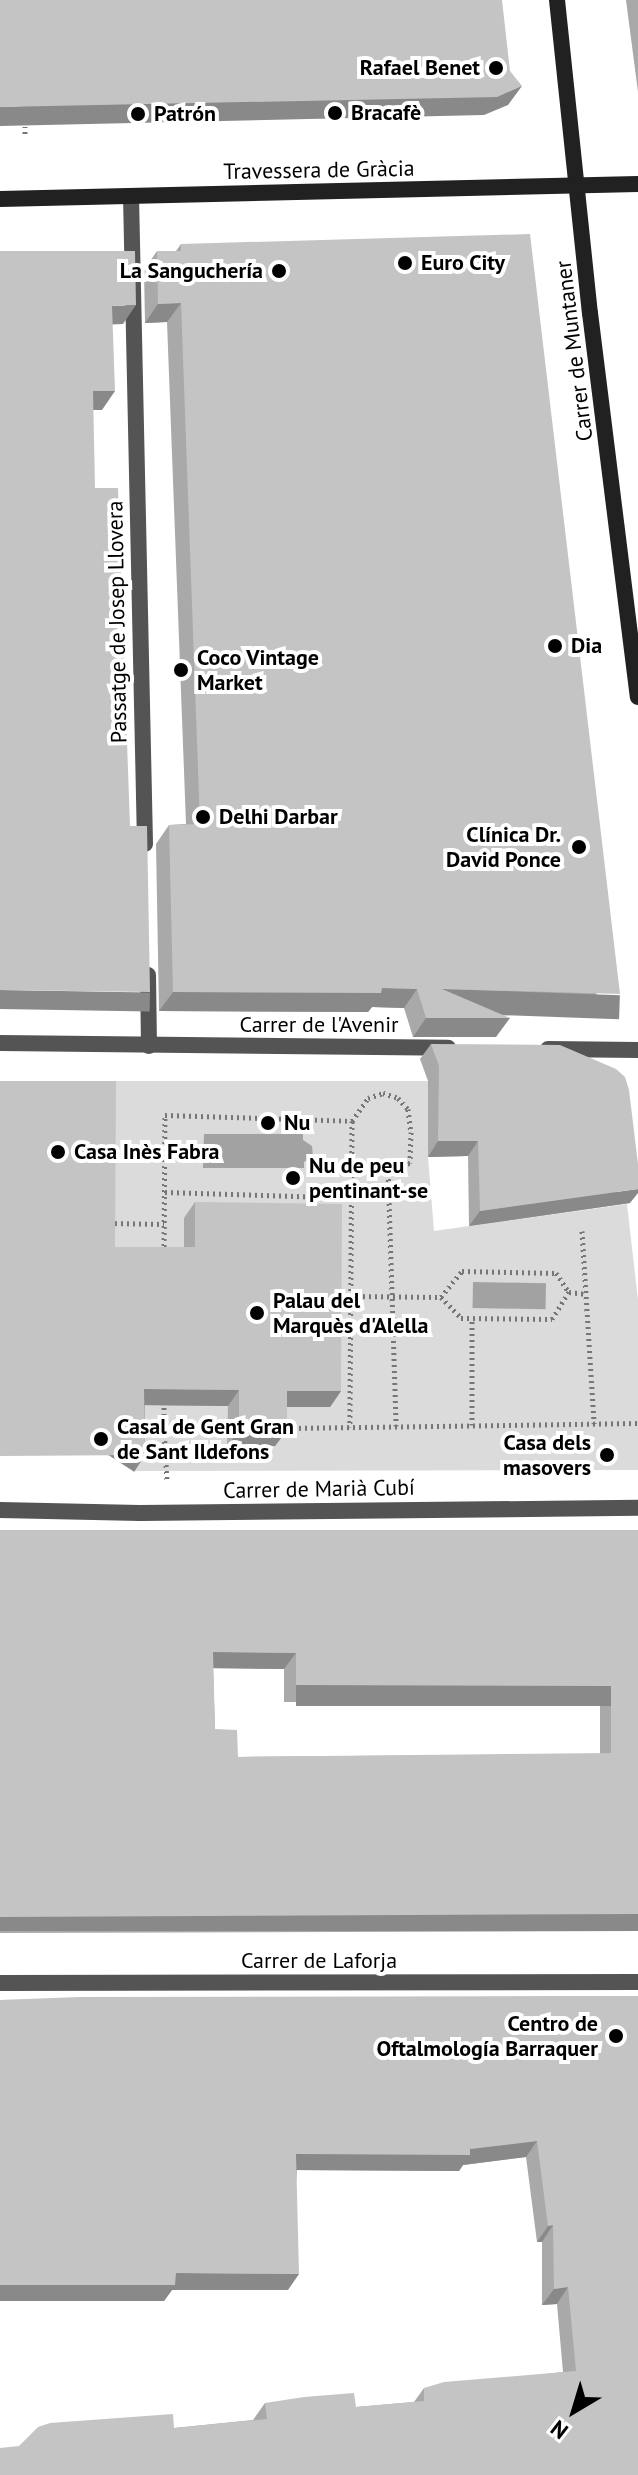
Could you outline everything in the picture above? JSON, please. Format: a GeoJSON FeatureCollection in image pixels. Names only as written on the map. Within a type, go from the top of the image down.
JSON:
{"type":"FeatureCollection","features":[{"type":"Feature","properties":{"kind":"street","name":"Carrer de Muntaner"},"geometry":{"type":"LineString","coordinates":[[557,0],[638,697]]}},
{"type":"Feature","properties":{"kind":"street","name":"Travessera de Gràcia"},"geometry":{"type":"LineString","coordinates":[[0,199],[638,184]]}},
{"type":"Feature","properties":{"kind":"street","name":"Passatge de Josep Llovera"},"geometry":{"type":"LineString","coordinates":[[131,196],[145,861]]}},
{"type":"Feature","properties":{"kind":"street"},"geometry":{"type":"LineString","coordinates":[[147,956],[149,1046]]}},
{"type":"Feature","properties":{"kind":"street","name":"Carrer de l'Avenir"},"geometry":{"type":"LineString","coordinates":[[0,1043],[473,1048]]}},
{"type":"Feature","properties":{"kind":"street"},"geometry":{"type":"LineString","coordinates":[[535,1049],[638,1050]]}},
{"type":"Feature","properties":{"kind":"street","name":"Carrer de Marià Cubí"},"geometry":{"type":"LineString","coordinates":[[0,1510],[140,1513],[638,1508]]}},
{"type":"Feature","properties":{"kind":"street","name":"Carrer de Laforja"},"geometry":{"type":"LineString","coordinates":[[0,1983],[638,1982]]}},
{"type":"Feature","properties":{"kind":"path"},"geometry":{"type":"LineString","coordinates":[[25,126],[25,135]]}},
{"type":"Feature","properties":{"kind":"path"},"geometry":{"type":"LineString","coordinates":[[350,1427],[352,1121],[368,1098],[383,1093],[398,1098],[408,1109],[410,1163],[388,1167],[396,1426]]}},
{"type":"Feature","properties":{"kind":"path"},"geometry":{"type":"LineString","coordinates":[[164,1267],[165,1115],[352,1121]]}},
{"type":"Feature","properties":{"kind":"path"},"geometry":{"type":"LineString","coordinates":[[165,1192],[351,1198]]}},
{"type":"Feature","properties":{"kind":"path"},"geometry":{"type":"LineString","coordinates":[[104,1223],[164,1224]]}},
{"type":"Feature","properties":{"kind":"path"},"geometry":{"type":"LineString","coordinates":[[582,1231],[594,1424]]}},
{"type":"Feature","properties":{"kind":"path"},"geometry":{"type":"LineString","coordinates":[[149,1251],[164,1252]]}},
{"type":"Feature","properties":{"kind":"path"},"geometry":{"type":"LineString","coordinates":[[441,1297],[462,1271],[556,1273],[569,1292],[586,1294]]}},
{"type":"Feature","properties":{"kind":"path"},"geometry":{"type":"LineString","coordinates":[[351,1296],[441,1297],[461,1318],[552,1319],[569,1292]]}},
{"type":"Feature","properties":{"kind":"path"},"geometry":{"type":"LineString","coordinates":[[472,1318],[472,1426]]}},
{"type":"Feature","properties":{"kind":"path"},"geometry":{"type":"LineString","coordinates":[[164,1399],[167,1481]]}},
{"type":"Feature","properties":{"kind":"path"},"geometry":{"type":"LineString","coordinates":[[287,1428],[638,1423]]}},
{"type":"Feature","properties":{"kind":"path"},"geometry":{"type":"LineString","coordinates":[[164,1429],[212,1428]]}},
{"type":"Feature","properties":{"kind":"shaded area"},"geometry":{"type":"Polygon","coordinates":[[[0,1081],[428,1081],[428,1157],[434,1231],[627,1204],[638,1300],[638,1470],[134,1471],[0,1081]]]}},
{"type":"Feature","properties":{"kind":"shaded area"},"geometry":{"type":"Polygon","coordinates":[[[204,1134],[303,1134],[303,1140],[312,1146],[313,1156],[304,1162],[304,1168],[203,1168],[204,1134]]]}},
{"type":"Feature","properties":{"kind":"shaded area"},"geometry":{"type":"Polygon","coordinates":[[[473,1282],[546,1283],[546,1309],[473,1308],[473,1282]]]}},
{"type":"Feature","properties":{"kind":"building"},"geometry":{"type":"Polygon","coordinates":[[[0,0],[502,0],[510,71],[522,86],[497,97],[0,107],[0,0]]]}},
{"type":"Feature","properties":{"kind":"building"},"geometry":{"type":"Polygon","coordinates":[[[530,234],[620,994],[442,989],[510,1018],[426,1018],[417,989],[382,988],[381,993],[173,992],[169,825],[200,824],[181,303],[158,304],[157,251],[181,251],[181,244],[530,234]]]}},
{"type":"Feature","properties":{"kind":"building"},"geometry":{"type":"Polygon","coordinates":[[[0,251],[135,251],[136,305],[112,306],[115,391],[93,391],[95,488],[118,488],[130,826],[147,826],[150,992],[0,990],[0,251]]]}},
{"type":"Feature","properties":{"kind":"building"},"geometry":{"type":"Polygon","coordinates":[[[431,1044],[560,1045],[616,1069],[625,1077],[629,1090],[638,1189],[480,1211],[478,1141],[438,1141],[439,1066],[431,1044]]]}},
{"type":"Feature","properties":{"kind":"building"},"geometry":{"type":"Polygon","coordinates":[[[0,1081],[116,1081],[115,1247],[195,1247],[195,1202],[342,1204],[341,1391],[287,1391],[287,1430],[239,1430],[239,1390],[144,1389],[145,1455],[0,1456],[0,1081]]]}},
{"type":"Feature","properties":{"kind":"building"},"geometry":{"type":"Polygon","coordinates":[[[0,1530],[638,1530],[638,1914],[0,1917],[0,1530]],[[213,1652],[215,1729],[237,1730],[238,1757],[611,1753],[611,1686],[296,1685],[296,1653],[213,1652]]]}},
{"type":"Feature","properties":{"kind":"building"},"geometry":{"type":"Polygon","coordinates":[[[638,1996],[638,2475],[0,2475],[0,2448],[19,2446],[38,2427],[50,2423],[173,2414],[174,2428],[267,2419],[265,2403],[354,2393],[356,2407],[424,2401],[424,2388],[444,2382],[576,2371],[568,2287],[554,2289],[553,2225],[548,2226],[537,2141],[470,2149],[470,2155],[296,2154],[299,2274],[176,2273],[175,2285],[0,2285],[0,2000],[79,1997],[638,1996]]]}},
{"type":"Feature","properties":{"kind":"place","name":"Rafael Benet"},"geometry":{"type":"Point","coordinates":[496,68]}},
{"type":"Feature","properties":{"kind":"place","name":"Bracafè"},"geometry":{"type":"Point","coordinates":[335,113]}},
{"type":"Feature","properties":{"kind":"place","name":"Patrón"},"geometry":{"type":"Point","coordinates":[138,114]}},
{"type":"Feature","properties":{"kind":"place","name":"Euro City"},"geometry":{"type":"Point","coordinates":[405,263]}},
{"type":"Feature","properties":{"kind":"place","name":"La Sanguchería"},"geometry":{"type":"Point","coordinates":[279,271]}},
{"type":"Feature","properties":{"kind":"place","name":"Dia"},"geometry":{"type":"Point","coordinates":[555,646]}},
{"type":"Feature","properties":{"kind":"place","name":"Coco Vintage Market"},"geometry":{"type":"Point","coordinates":[181,670]}},
{"type":"Feature","properties":{"kind":"place","name":"Delhi Darbar"},"geometry":{"type":"Point","coordinates":[203,817]}},
{"type":"Feature","properties":{"kind":"place","name":"Clínica Dr. David Ponce"},"geometry":{"type":"Point","coordinates":[579,847]}},
{"type":"Feature","properties":{"kind":"place","name":"Nu"},"geometry":{"type":"Point","coordinates":[268,1123]}},
{"type":"Feature","properties":{"kind":"place","name":"Casa Inès Fabra"},"geometry":{"type":"Point","coordinates":[58,1152]}},
{"type":"Feature","properties":{"kind":"place","name":"Nu de peu pentinant-se"},"geometry":{"type":"Point","coordinates":[293,1178]}},
{"type":"Feature","properties":{"kind":"place","name":"Palau del Marquès d'Alella"},"geometry":{"type":"Point","coordinates":[257,1313]}},
{"type":"Feature","properties":{"kind":"place","name":"Casal de Gent Gran de Sant Ildefons"},"geometry":{"type":"Point","coordinates":[101,1439]}},
{"type":"Feature","properties":{"kind":"place","name":"Casa dels masovers"},"geometry":{"type":"Point","coordinates":[607,1455]}},
{"type":"Feature","properties":{"kind":"place","name":"Centro de Oftalmología Barraquer"},"geometry":{"type":"Point","coordinates":[616,2036]}}]}
